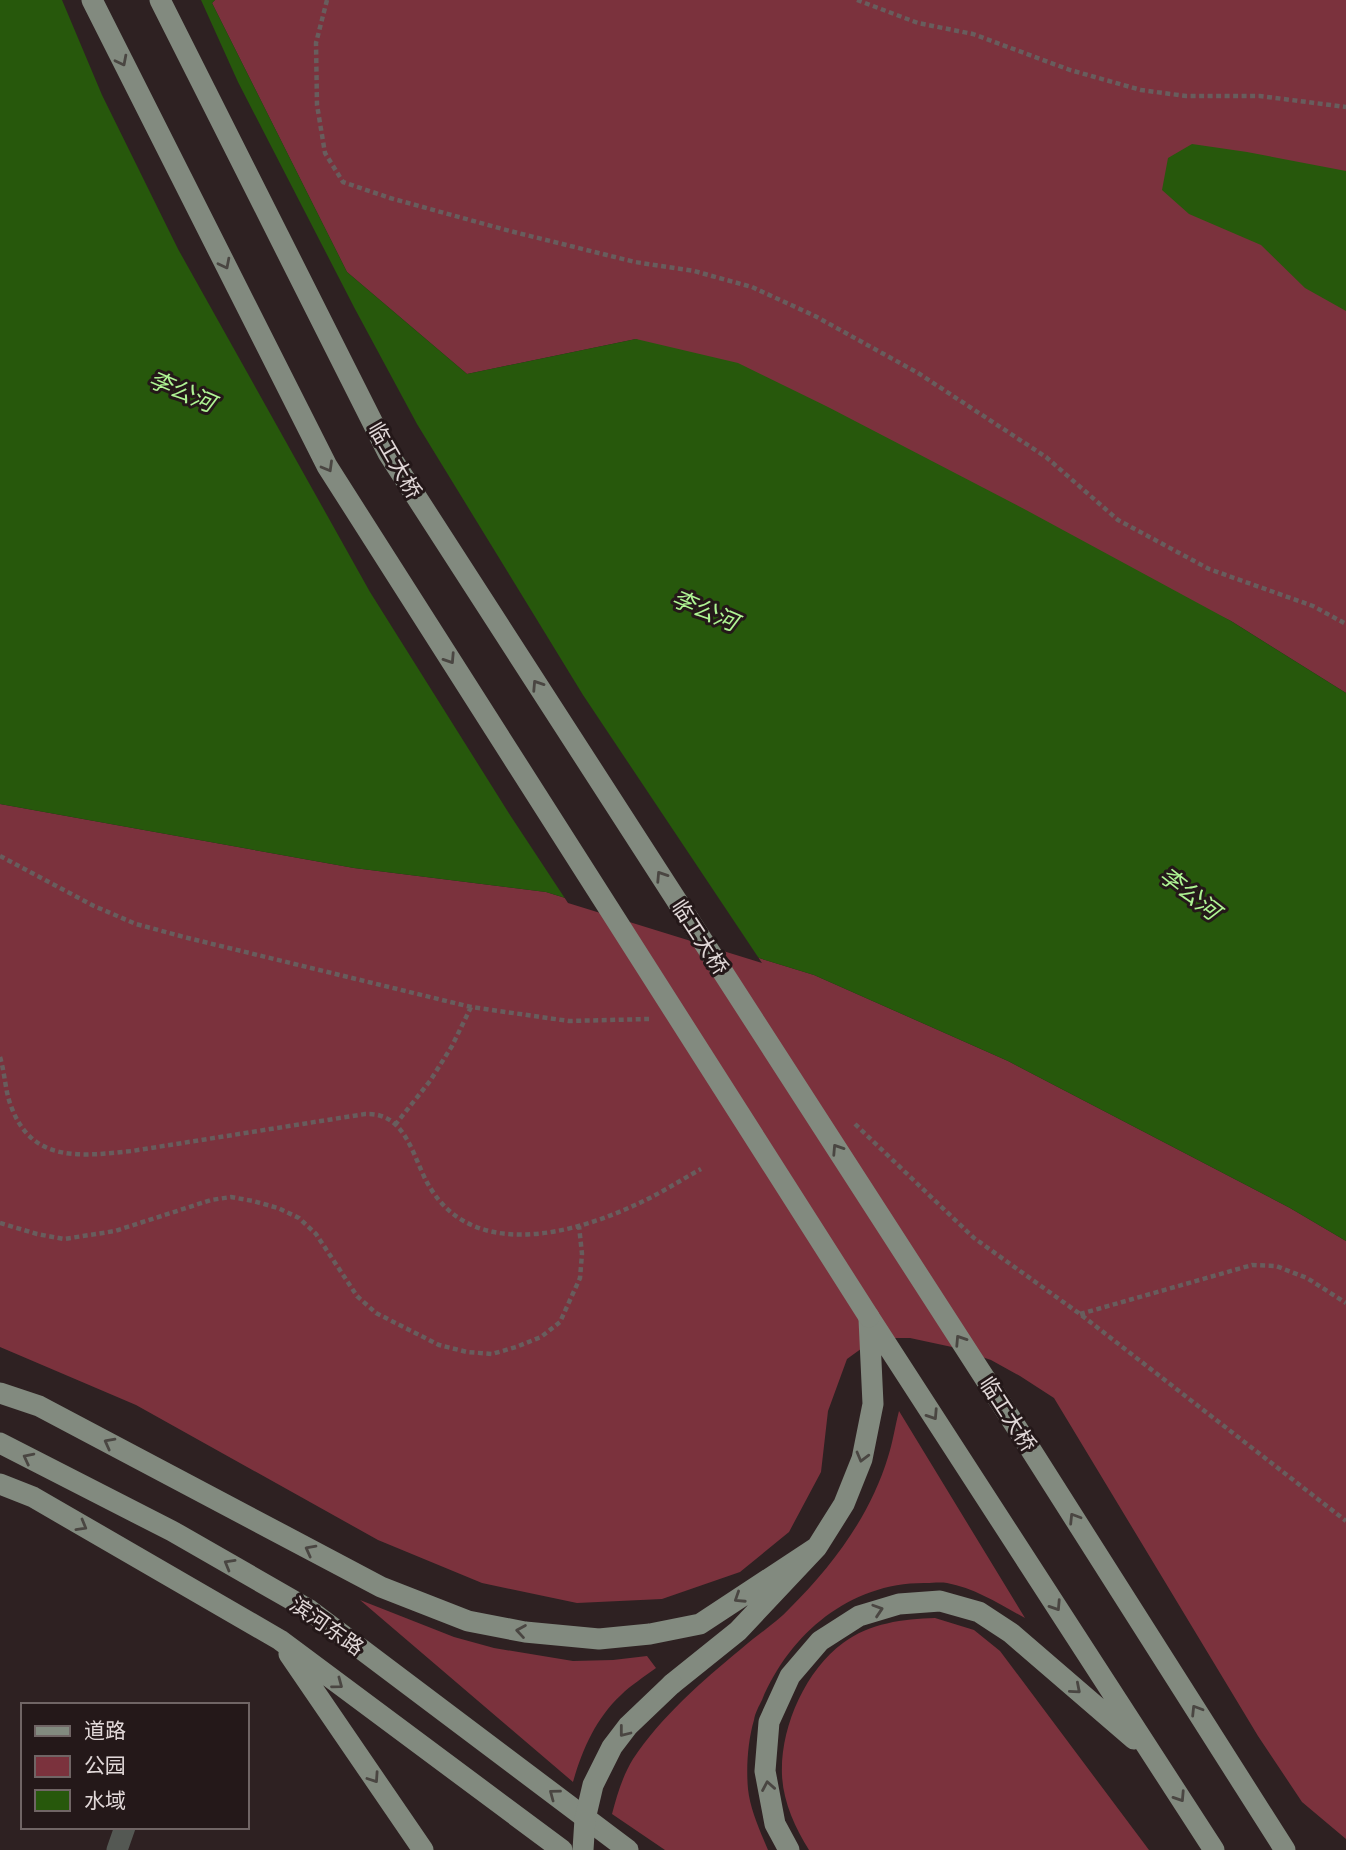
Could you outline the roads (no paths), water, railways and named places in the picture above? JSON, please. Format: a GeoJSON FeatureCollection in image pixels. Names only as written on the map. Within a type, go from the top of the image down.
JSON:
{"type":"FeatureCollection","features":[{"type":"Feature","properties":{"kind":"main road"},"geometry":{"type":"LineString","coordinates":[[92,0],[327,466],[869,1317],[1214,1850]]}},
{"type":"Feature","properties":{"kind":"main road","name":"临工大桥"},"geometry":{"type":"LineString","coordinates":[[160,0],[388,453],[1287,1848]]}},
{"type":"Feature","properties":{"kind":"main road"},"geometry":{"type":"LineString","coordinates":[[583,1850],[584,1819],[593,1785],[612,1747],[628,1726],[672,1684],[738,1631],[817,1547],[844,1504],[862,1459],[873,1404],[869,1317]]}},
{"type":"Feature","properties":{"kind":"main road"},"geometry":{"type":"LineString","coordinates":[[0,1393],[38,1406],[381,1587],[468,1621],[525,1632],[599,1639],[650,1634],[700,1624],[817,1547]]}},
{"type":"Feature","properties":{"kind":"main road","name":"滨河东路"},"geometry":{"type":"LineString","coordinates":[[0,1443],[172,1531],[308,1609],[628,1850]]}},
{"type":"Feature","properties":{"kind":"main road","name":"滨河东路"},"geometry":{"type":"LineString","coordinates":[[0,1484],[33,1497],[280,1640],[562,1850]]}},
{"type":"Feature","properties":{"kind":"main road"},"geometry":{"type":"LineString","coordinates":[[789,1850],[775,1824],[765,1771],[769,1722],[790,1676],[820,1641],[859,1616],[899,1604],[940,1601],[979,1612],[1012,1633],[1152,1754]]}},
{"type":"Feature","properties":{"kind":"main road"},"geometry":{"type":"LineString","coordinates":[[280,1640],[423,1850]]}},
{"type":"Feature","properties":{"kind":"street"},"geometry":{"type":"LineString","coordinates":[[117,1850],[124,1829]]}},
{"type":"Feature","properties":{"kind":"water","name":"李公河"},"geometry":{"type":"Polygon","coordinates":[[[0,0],[215,0],[212,3],[347,272],[467,374],[636,339],[738,363],[1026,510],[1231,621],[1346,693],[1346,1241],[1290,1208],[1008,1061],[814,975],[546,892],[354,868],[0,804],[0,0]]]}},
{"type":"Feature","properties":{"kind":"water"},"geometry":{"type":"Polygon","coordinates":[[[1192,144],[1346,171],[1346,311],[1305,288],[1261,245],[1189,214],[1162,190],[1168,158],[1192,144]]]}}]}
